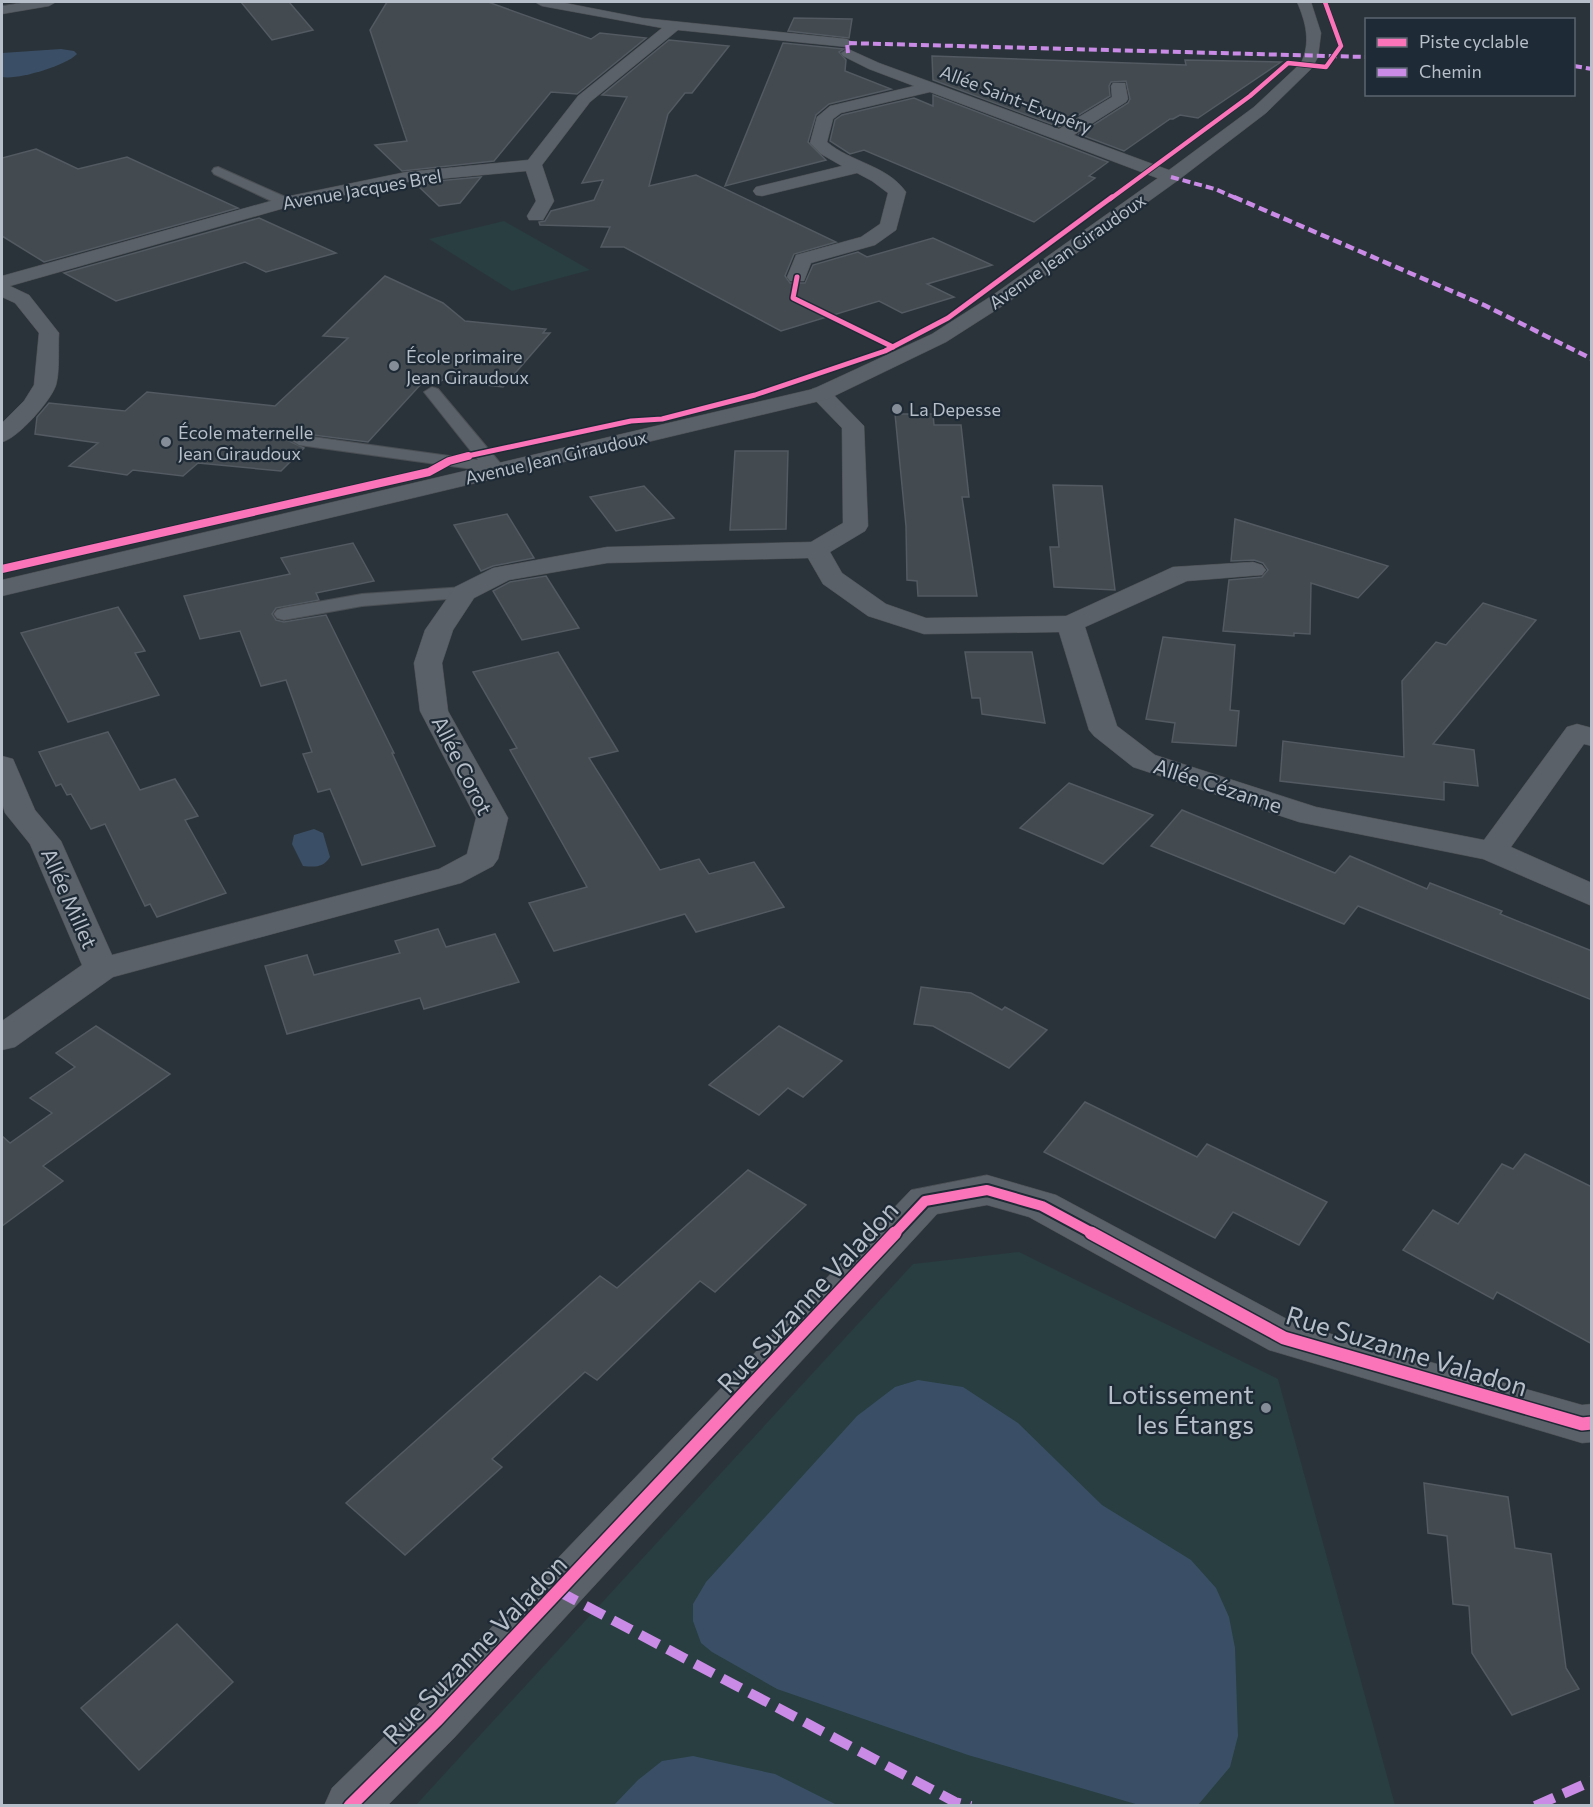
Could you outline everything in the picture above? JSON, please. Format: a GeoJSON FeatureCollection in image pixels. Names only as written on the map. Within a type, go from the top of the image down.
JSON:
{"type":"FeatureCollection","features":[{"type":"Feature","properties":{"kind":"street"},"geometry":{"type":"LineString","coordinates":[[2,10],[49,2]]}},
{"type":"Feature","properties":{"kind":"street","name":"Allée Saint-Exupéry"},"geometry":{"type":"LineString","coordinates":[[542,2],[642,22],[848,48],[932,87],[1171,177]]}},
{"type":"Feature","properties":{"kind":"street","name":"Avenue Jean Giraudoux"},"geometry":{"type":"LineString","coordinates":[[2,588],[820,394],[939,338],[1000,299],[1171,177],[1260,110],[1307,65],[1313,56],[1314,22],[1304,2]]}},
{"type":"Feature","properties":{"kind":"street"},"geometry":{"type":"LineString","coordinates":[[536,216],[545,201],[532,165],[584,99],[675,26]]}},
{"type":"Feature","properties":{"kind":"street"},"geometry":{"type":"LineString","coordinates":[[1060,136],[1120,99],[1119,86]]}},
{"type":"Feature","properties":{"kind":"street"},"geometry":{"type":"LineString","coordinates":[[797,277],[802,259],[868,241],[889,226],[897,192],[886,180],[829,154],[818,143],[825,117],[836,109],[932,87]]}},
{"type":"Feature","properties":{"kind":"street","name":"Avenue Jacques Brel"},"geometry":{"type":"LineString","coordinates":[[2,282],[285,202],[406,177],[532,165]]}},
{"type":"Feature","properties":{"kind":"street"},"geometry":{"type":"LineString","coordinates":[[762,191],[859,168]]}},
{"type":"Feature","properties":{"kind":"street"},"geometry":{"type":"LineString","coordinates":[[2,290],[22,299],[49,333],[45,385],[32,405],[5,430]]}},
{"type":"Feature","properties":{"kind":"street"},"geometry":{"type":"LineString","coordinates":[[820,394],[853,426],[856,526],[816,550],[832,578],[878,610],[924,626],[1070,624],[1182,573],[1252,570]]}},
{"type":"Feature","properties":{"kind":"street","name":"Allée Corot"},"geometry":{"type":"LineString","coordinates":[[2,1038],[101,969],[450,876],[482,858],[492,818],[434,711],[428,663],[439,630],[464,593],[502,574],[607,555],[816,550]]}},
{"type":"Feature","properties":{"kind":"street","name":"Allée Cézanne"},"geometry":{"type":"LineString","coordinates":[[1070,624],[1104,730],[1144,761],[1310,815],[1492,851],[1592,896]]}},
{"type":"Feature","properties":{"kind":"street"},"geometry":{"type":"LineString","coordinates":[[1492,851],[1577,733],[1592,737]]}},
{"type":"Feature","properties":{"kind":"street","name":"Allée Millet"},"geometry":{"type":"LineString","coordinates":[[2,765],[21,813],[45,842],[101,969]]}},
{"type":"Feature","properties":{"kind":"street","name":"Rue Suzanne Valadon"},"geometry":{"type":"LineString","coordinates":[[350,1806],[436,1721],[925,1201],[987,1190],[1042,1206],[1284,1338],[1588,1429]]}},
{"type":"Feature","properties":{"kind":"lane"},"geometry":{"type":"LineString","coordinates":[[218,171],[285,202]]}},
{"type":"Feature","properties":{"kind":"lane"},"geometry":{"type":"LineString","coordinates":[[432,392],[496,469]]}},
{"type":"Feature","properties":{"kind":"lane"},"geometry":{"type":"LineString","coordinates":[[299,440],[496,469]]}},
{"type":"Feature","properties":{"kind":"lane"},"geometry":{"type":"LineString","coordinates":[[284,614],[362,600],[464,593]]}},
{"type":"Feature","properties":{"kind":"green space"},"geometry":{"type":"Polygon","coordinates":[[[504,221],[590,270],[512,291],[429,239],[504,221]]]}},
{"type":"Feature","properties":{"kind":"green space"},"geometry":{"type":"Polygon","coordinates":[[[1019,1252],[1278,1379],[1395,1805],[415,1806],[913,1264],[1019,1252]]]}},
{"type":"Feature","properties":{"kind":"water"},"geometry":{"type":"Polygon","coordinates":[[[61,49],[74,51],[77,54],[71,59],[41,71],[2,77],[2,53],[61,49]]]}},
{"type":"Feature","properties":{"kind":"water"},"geometry":{"type":"Polygon","coordinates":[[[314,829],[323,833],[330,857],[322,865],[303,866],[292,844],[294,835],[314,829]]]}},
{"type":"Feature","properties":{"kind":"water"},"geometry":{"type":"Polygon","coordinates":[[[918,1380],[963,1387],[1018,1423],[1102,1505],[1191,1560],[1216,1588],[1229,1617],[1235,1648],[1238,1736],[1230,1767],[1198,1805],[1139,1805],[968,1755],[777,1689],[712,1652],[701,1643],[693,1621],[693,1604],[706,1582],[857,1416],[895,1387],[918,1380]]]}},
{"type":"Feature","properties":{"kind":"water"},"geometry":{"type":"Polygon","coordinates":[[[693,1756],[775,1774],[837,1805],[614,1805],[638,1780],[662,1761],[693,1756]]]}},
{"type":"Feature","properties":{"kind":"building"},"geometry":{"type":"Polygon","coordinates":[[[241,2],[289,2],[313,30],[272,40],[241,2]]]}},
{"type":"Feature","properties":{"kind":"building"},"geometry":{"type":"Polygon","coordinates":[[[387,2],[488,2],[591,39],[600,33],[646,38],[577,94],[551,92],[494,161],[402,171],[375,145],[407,141],[370,30],[387,2]]]}},
{"type":"Feature","properties":{"kind":"building"},"geometry":{"type":"Polygon","coordinates":[[[794,18],[852,19],[849,38],[788,31],[794,18]]]}},
{"type":"Feature","properties":{"kind":"building"},"geometry":{"type":"Polygon","coordinates":[[[669,40],[729,46],[692,93],[685,93],[668,114],[649,186],[696,175],[836,242],[794,254],[785,276],[790,283],[805,283],[813,265],[858,252],[867,257],[933,238],[992,265],[927,284],[954,297],[902,313],[879,301],[781,331],[624,247],[601,247],[610,227],[540,225],[539,222],[545,221],[551,211],[594,200],[603,180],[582,183],[627,97],[602,95],[669,40]]]}},
{"type":"Feature","properties":{"kind":"building"},"geometry":{"type":"Polygon","coordinates":[[[783,43],[844,49],[839,52],[846,60],[845,71],[891,89],[829,104],[816,115],[808,142],[826,160],[725,186],[783,43]]]}},
{"type":"Feature","properties":{"kind":"building"},"geometry":{"type":"Polygon","coordinates":[[[932,56],[1186,65],[1185,60],[1281,62],[1198,118],[1180,115],[1170,119],[1124,151],[1079,134],[1128,103],[1130,99],[1126,81],[1111,82],[1110,96],[1059,127],[933,80],[932,56]]]}},
{"type":"Feature","properties":{"kind":"building"},"geometry":{"type":"Polygon","coordinates":[[[933,95],[1108,162],[1089,176],[1095,178],[1034,222],[864,150],[850,154],[830,141],[835,120],[842,115],[914,98],[933,106],[933,95]]]}},
{"type":"Feature","properties":{"kind":"building"},"geometry":{"type":"Polygon","coordinates":[[[36,149],[78,169],[127,157],[238,208],[44,262],[2,236],[2,158],[36,149]]]}},
{"type":"Feature","properties":{"kind":"building"},"geometry":{"type":"Polygon","coordinates":[[[481,177],[460,203],[439,206],[415,183],[481,177]]]}},
{"type":"Feature","properties":{"kind":"building"},"geometry":{"type":"Polygon","coordinates":[[[259,218],[336,253],[266,272],[245,262],[116,301],[64,273],[259,218]]]}},
{"type":"Feature","properties":{"kind":"building"},"geometry":{"type":"Polygon","coordinates":[[[385,276],[443,303],[465,321],[546,329],[543,333],[550,333],[503,387],[442,380],[438,384],[422,383],[368,442],[298,433],[289,441],[304,448],[281,471],[198,463],[183,476],[133,470],[127,475],[69,466],[98,443],[35,434],[37,417],[49,403],[125,411],[147,392],[275,406],[348,338],[323,336],[385,276]]]}},
{"type":"Feature","properties":{"kind":"building"},"geometry":{"type":"Polygon","coordinates":[[[895,414],[933,414],[934,425],[961,425],[969,497],[962,497],[977,596],[918,596],[917,581],[907,580],[906,526],[895,414]]]}},
{"type":"Feature","properties":{"kind":"building"},"geometry":{"type":"Polygon","coordinates":[[[735,451],[788,451],[786,529],[730,530],[735,451]]]}},
{"type":"Feature","properties":{"kind":"building"},"geometry":{"type":"Polygon","coordinates":[[[1053,485],[1102,486],[1115,590],[1054,587],[1050,547],[1059,547],[1053,485]]]}},
{"type":"Feature","properties":{"kind":"building"},"geometry":{"type":"Polygon","coordinates":[[[644,486],[674,518],[616,531],[590,497],[644,486]]]}},
{"type":"Feature","properties":{"kind":"building"},"geometry":{"type":"Polygon","coordinates":[[[507,514],[534,558],[493,566],[481,571],[454,525],[507,514]]]}},
{"type":"Feature","properties":{"kind":"building"},"geometry":{"type":"Polygon","coordinates":[[[1235,519],[1388,566],[1358,598],[1311,583],[1310,634],[1294,633],[1294,636],[1223,631],[1229,580],[1262,577],[1268,570],[1263,563],[1254,560],[1231,561],[1235,519]]]}},
{"type":"Feature","properties":{"kind":"building"},"geometry":{"type":"Polygon","coordinates":[[[353,543],[374,581],[316,593],[319,600],[276,608],[272,614],[276,620],[284,622],[326,615],[394,753],[392,753],[435,846],[362,865],[330,789],[318,792],[303,754],[312,752],[286,680],[261,686],[240,631],[200,639],[184,596],[290,574],[281,558],[353,543]]]}},
{"type":"Feature","properties":{"kind":"building"},"geometry":{"type":"Polygon","coordinates":[[[546,576],[579,628],[522,640],[493,591],[510,582],[546,576]]]}},
{"type":"Feature","properties":{"kind":"building"},"geometry":{"type":"Polygon","coordinates":[[[1483,603],[1536,620],[1433,744],[1474,750],[1478,786],[1444,782],[1444,800],[1280,781],[1283,741],[1404,757],[1402,681],[1436,642],[1446,645],[1483,603]]]}},
{"type":"Feature","properties":{"kind":"building"},"geometry":{"type":"Polygon","coordinates":[[[118,607],[145,651],[135,653],[159,695],[68,722],[21,633],[118,607]]]}},
{"type":"Feature","properties":{"kind":"building"},"geometry":{"type":"Polygon","coordinates":[[[1163,637],[1235,645],[1230,710],[1239,711],[1236,746],[1172,742],[1175,723],[1146,719],[1163,637]]]}},
{"type":"Feature","properties":{"kind":"building"},"geometry":{"type":"Polygon","coordinates":[[[558,652],[618,751],[589,758],[660,870],[699,859],[709,874],[754,862],[784,907],[696,932],[685,914],[554,951],[529,903],[587,887],[510,750],[517,748],[473,672],[558,652]]]}},
{"type":"Feature","properties":{"kind":"building"},"geometry":{"type":"Polygon","coordinates":[[[965,652],[1032,652],[1045,723],[982,714],[980,698],[972,698],[965,652]]]}},
{"type":"Feature","properties":{"kind":"building"},"geometry":{"type":"Polygon","coordinates":[[[108,732],[140,790],[175,779],[198,816],[185,820],[226,893],[157,917],[150,904],[145,906],[105,824],[91,829],[71,794],[67,795],[61,784],[56,786],[39,752],[108,732]]]}},
{"type":"Feature","properties":{"kind":"building"},"geometry":{"type":"Polygon","coordinates":[[[1069,783],[1153,815],[1103,864],[1020,828],[1069,783]]]}},
{"type":"Feature","properties":{"kind":"building"},"geometry":{"type":"Polygon","coordinates":[[[1182,810],[1335,873],[1350,856],[1427,889],[1430,883],[1502,911],[1500,914],[1592,951],[1592,1000],[1358,906],[1344,924],[1151,846],[1182,810]]]}},
{"type":"Feature","properties":{"kind":"building"},"geometry":{"type":"Polygon","coordinates":[[[438,929],[446,947],[495,934],[519,982],[424,1009],[420,998],[287,1034],[265,966],[307,955],[314,975],[400,953],[395,941],[438,929]]]}},
{"type":"Feature","properties":{"kind":"building"},"geometry":{"type":"Polygon","coordinates":[[[921,987],[971,993],[1002,1010],[1005,1007],[1047,1030],[1009,1068],[933,1026],[914,1024],[921,987]]]}},
{"type":"Feature","properties":{"kind":"building"},"geometry":{"type":"Polygon","coordinates":[[[96,1026],[170,1074],[43,1166],[63,1181],[2,1226],[2,1136],[10,1143],[52,1113],[30,1098],[75,1067],[56,1053],[96,1026]]]}},
{"type":"Feature","properties":{"kind":"building"},"geometry":{"type":"Polygon","coordinates":[[[779,1026],[842,1061],[803,1097],[788,1088],[759,1115],[709,1085],[779,1026]]]}},
{"type":"Feature","properties":{"kind":"building"},"geometry":{"type":"Polygon","coordinates":[[[1085,1102],[1197,1157],[1207,1144],[1327,1202],[1299,1245],[1233,1212],[1215,1238],[1044,1152],[1085,1102]]]}},
{"type":"Feature","properties":{"kind":"building"},"geometry":{"type":"Polygon","coordinates":[[[1525,1154],[1592,1187],[1592,1344],[1497,1292],[1493,1299],[1403,1250],[1433,1210],[1458,1224],[1502,1164],[1513,1169],[1525,1154]]]}},
{"type":"Feature","properties":{"kind":"building"},"geometry":{"type":"Polygon","coordinates":[[[748,1170],[806,1205],[715,1292],[700,1281],[597,1380],[585,1372],[492,1459],[502,1467],[405,1555],[346,1503],[600,1276],[617,1288],[748,1170]]]}},
{"type":"Feature","properties":{"kind":"building"},"geometry":{"type":"Polygon","coordinates":[[[1424,1483],[1508,1497],[1515,1548],[1551,1554],[1566,1668],[1579,1689],[1512,1715],[1472,1653],[1469,1606],[1453,1604],[1447,1536],[1428,1533],[1424,1483]]]}},
{"type":"Feature","properties":{"kind":"building"},"geometry":{"type":"Polygon","coordinates":[[[177,1624],[233,1682],[139,1770],[81,1708],[177,1624]]]}},
{"type":"Feature","properties":{"kind":"marked path"},"geometry":{"type":"LineString","coordinates":[[848,53],[847,43],[1365,57]]}},
{"type":"Feature","properties":{"kind":"marked path"},"geometry":{"type":"LineString","coordinates":[[1575,66],[1592,69]]}},
{"type":"Feature","properties":{"kind":"marked path"},"geometry":{"type":"LineString","coordinates":[[1171,177],[1215,189],[1484,305],[1592,359]]}},
{"type":"Feature","properties":{"kind":"marked path"},"geometry":{"type":"LineString","coordinates":[[558,1591],[955,1802],[971,1806]]}},
{"type":"Feature","properties":{"kind":"marked path"},"geometry":{"type":"LineString","coordinates":[[1535,1806],[1592,1781]]}},
{"type":"Feature","properties":{"kind":"cycle path"},"geometry":{"type":"LineString","coordinates":[[2,569],[429,472],[449,461],[482,452],[631,421],[662,419],[755,395],[885,351],[948,318],[1250,96],[1288,63],[1326,67],[1341,46],[1325,2]]}},
{"type":"Feature","properties":{"kind":"cycle path"},"geometry":{"type":"LineString","coordinates":[[797,277],[793,298],[893,347]]}},
{"type":"Feature","properties":{"kind":"cycle path"},"geometry":{"type":"LineString","coordinates":[[350,1806],[436,1721],[925,1201],[987,1190],[1042,1206],[1284,1338],[1582,1424],[1592,1423]]}},
{"type":"Feature","properties":{"kind":"place","name":"École primaire Jean Giraudoux"},"geometry":{"type":"Point","coordinates":[394,366]}},
{"type":"Feature","properties":{"kind":"place","name":"La Depesse"},"geometry":{"type":"Point","coordinates":[897,409]}},
{"type":"Feature","properties":{"kind":"place","name":"École maternelle Jean Giraudoux"},"geometry":{"type":"Point","coordinates":[166,442]}},
{"type":"Feature","properties":{"kind":"place","name":"Lotissement les Étangs"},"geometry":{"type":"Point","coordinates":[1266,1408]}}]}
